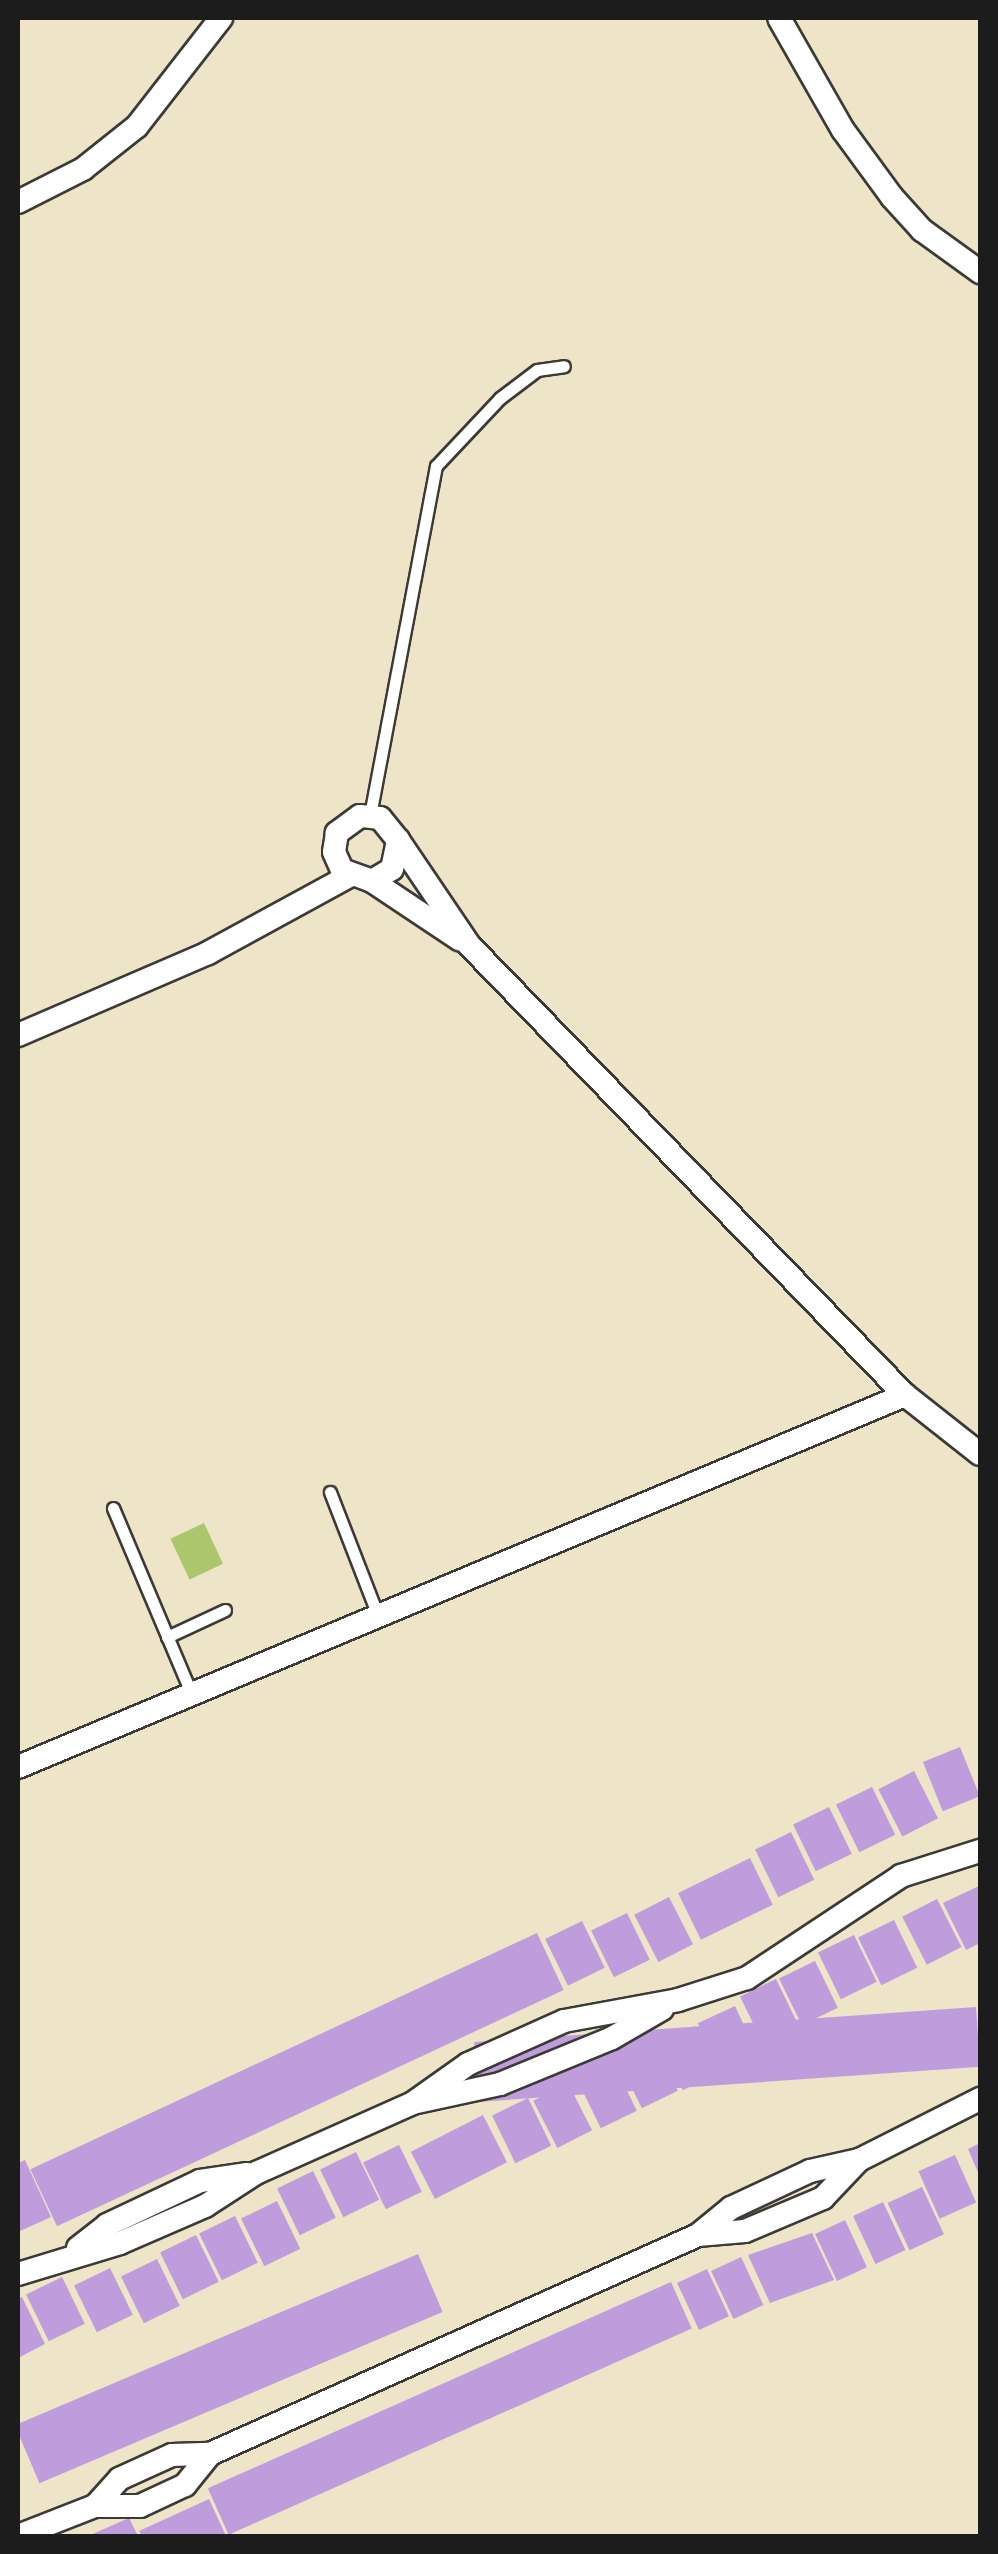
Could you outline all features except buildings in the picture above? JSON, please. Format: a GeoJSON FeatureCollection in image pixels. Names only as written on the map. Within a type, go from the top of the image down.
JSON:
{"type":"FeatureCollection","features":[{"type":"Feature","properties":{"kind":"street"},"geometry":{"type":"LineString","coordinates":[[18,202],[83,169],[137,126],[221,18]]}},
{"type":"Feature","properties":{"kind":"street"},"geometry":{"type":"LineString","coordinates":[[779,18],[843,130],[892,197],[922,230],[980,272]]}},
{"type":"Feature","properties":{"kind":"street"},"geometry":{"type":"LineString","coordinates":[[469,945],[336,862],[334,842],[351,819],[370,816],[388,823],[469,945],[905,1395],[980,1454]]}},
{"type":"Feature","properties":{"kind":"street"},"geometry":{"type":"LineString","coordinates":[[18,1035],[208,953],[360,878],[392,869],[398,840]]}},
{"type":"Feature","properties":{"kind":"street"},"geometry":{"type":"LineString","coordinates":[[18,1768],[905,1395]]}},
{"type":"Feature","properties":{"kind":"street"},"geometry":{"type":"LineString","coordinates":[[413,2102],[500,2084],[612,2038],[678,2000],[773,1964],[901,1876],[980,1851]]}},
{"type":"Feature","properties":{"kind":"street"},"geometry":{"type":"LineString","coordinates":[[18,2274],[71,2254],[107,2225],[200,2181],[256,2173],[413,2102],[468,2064],[564,2021],[678,2000]]}},
{"type":"Feature","properties":{"kind":"street"},"geometry":{"type":"LineString","coordinates":[[95,2506],[119,2479],[172,2455],[210,2454],[698,2235],[731,2208],[794,2179],[859,2160],[980,2100]]}},
{"type":"Feature","properties":{"kind":"street"},"geometry":{"type":"LineString","coordinates":[[18,2536],[95,2506],[140,2506],[185,2485],[210,2454]]}},
{"type":"Feature","properties":{"kind":"lane"},"geometry":{"type":"LineString","coordinates":[[370,816],[436,466],[500,398],[537,370],[564,366]]}},
{"type":"Feature","properties":{"kind":"lane"},"geometry":{"type":"LineString","coordinates":[[330,1492],[378,1616]]}},
{"type":"Feature","properties":{"kind":"lane"},"geometry":{"type":"LineString","coordinates":[[113,1508],[191,1693]]}},
{"type":"Feature","properties":{"kind":"lane"},"geometry":{"type":"LineString","coordinates":[[167,1637],[225,1610]]}},
{"type":"Feature","properties":{"kind":"green space"},"geometry":{"type":"Polygon","coordinates":[[[204,1523],[223,1564],[189,1579],[170,1539],[204,1523]]]}}]}
